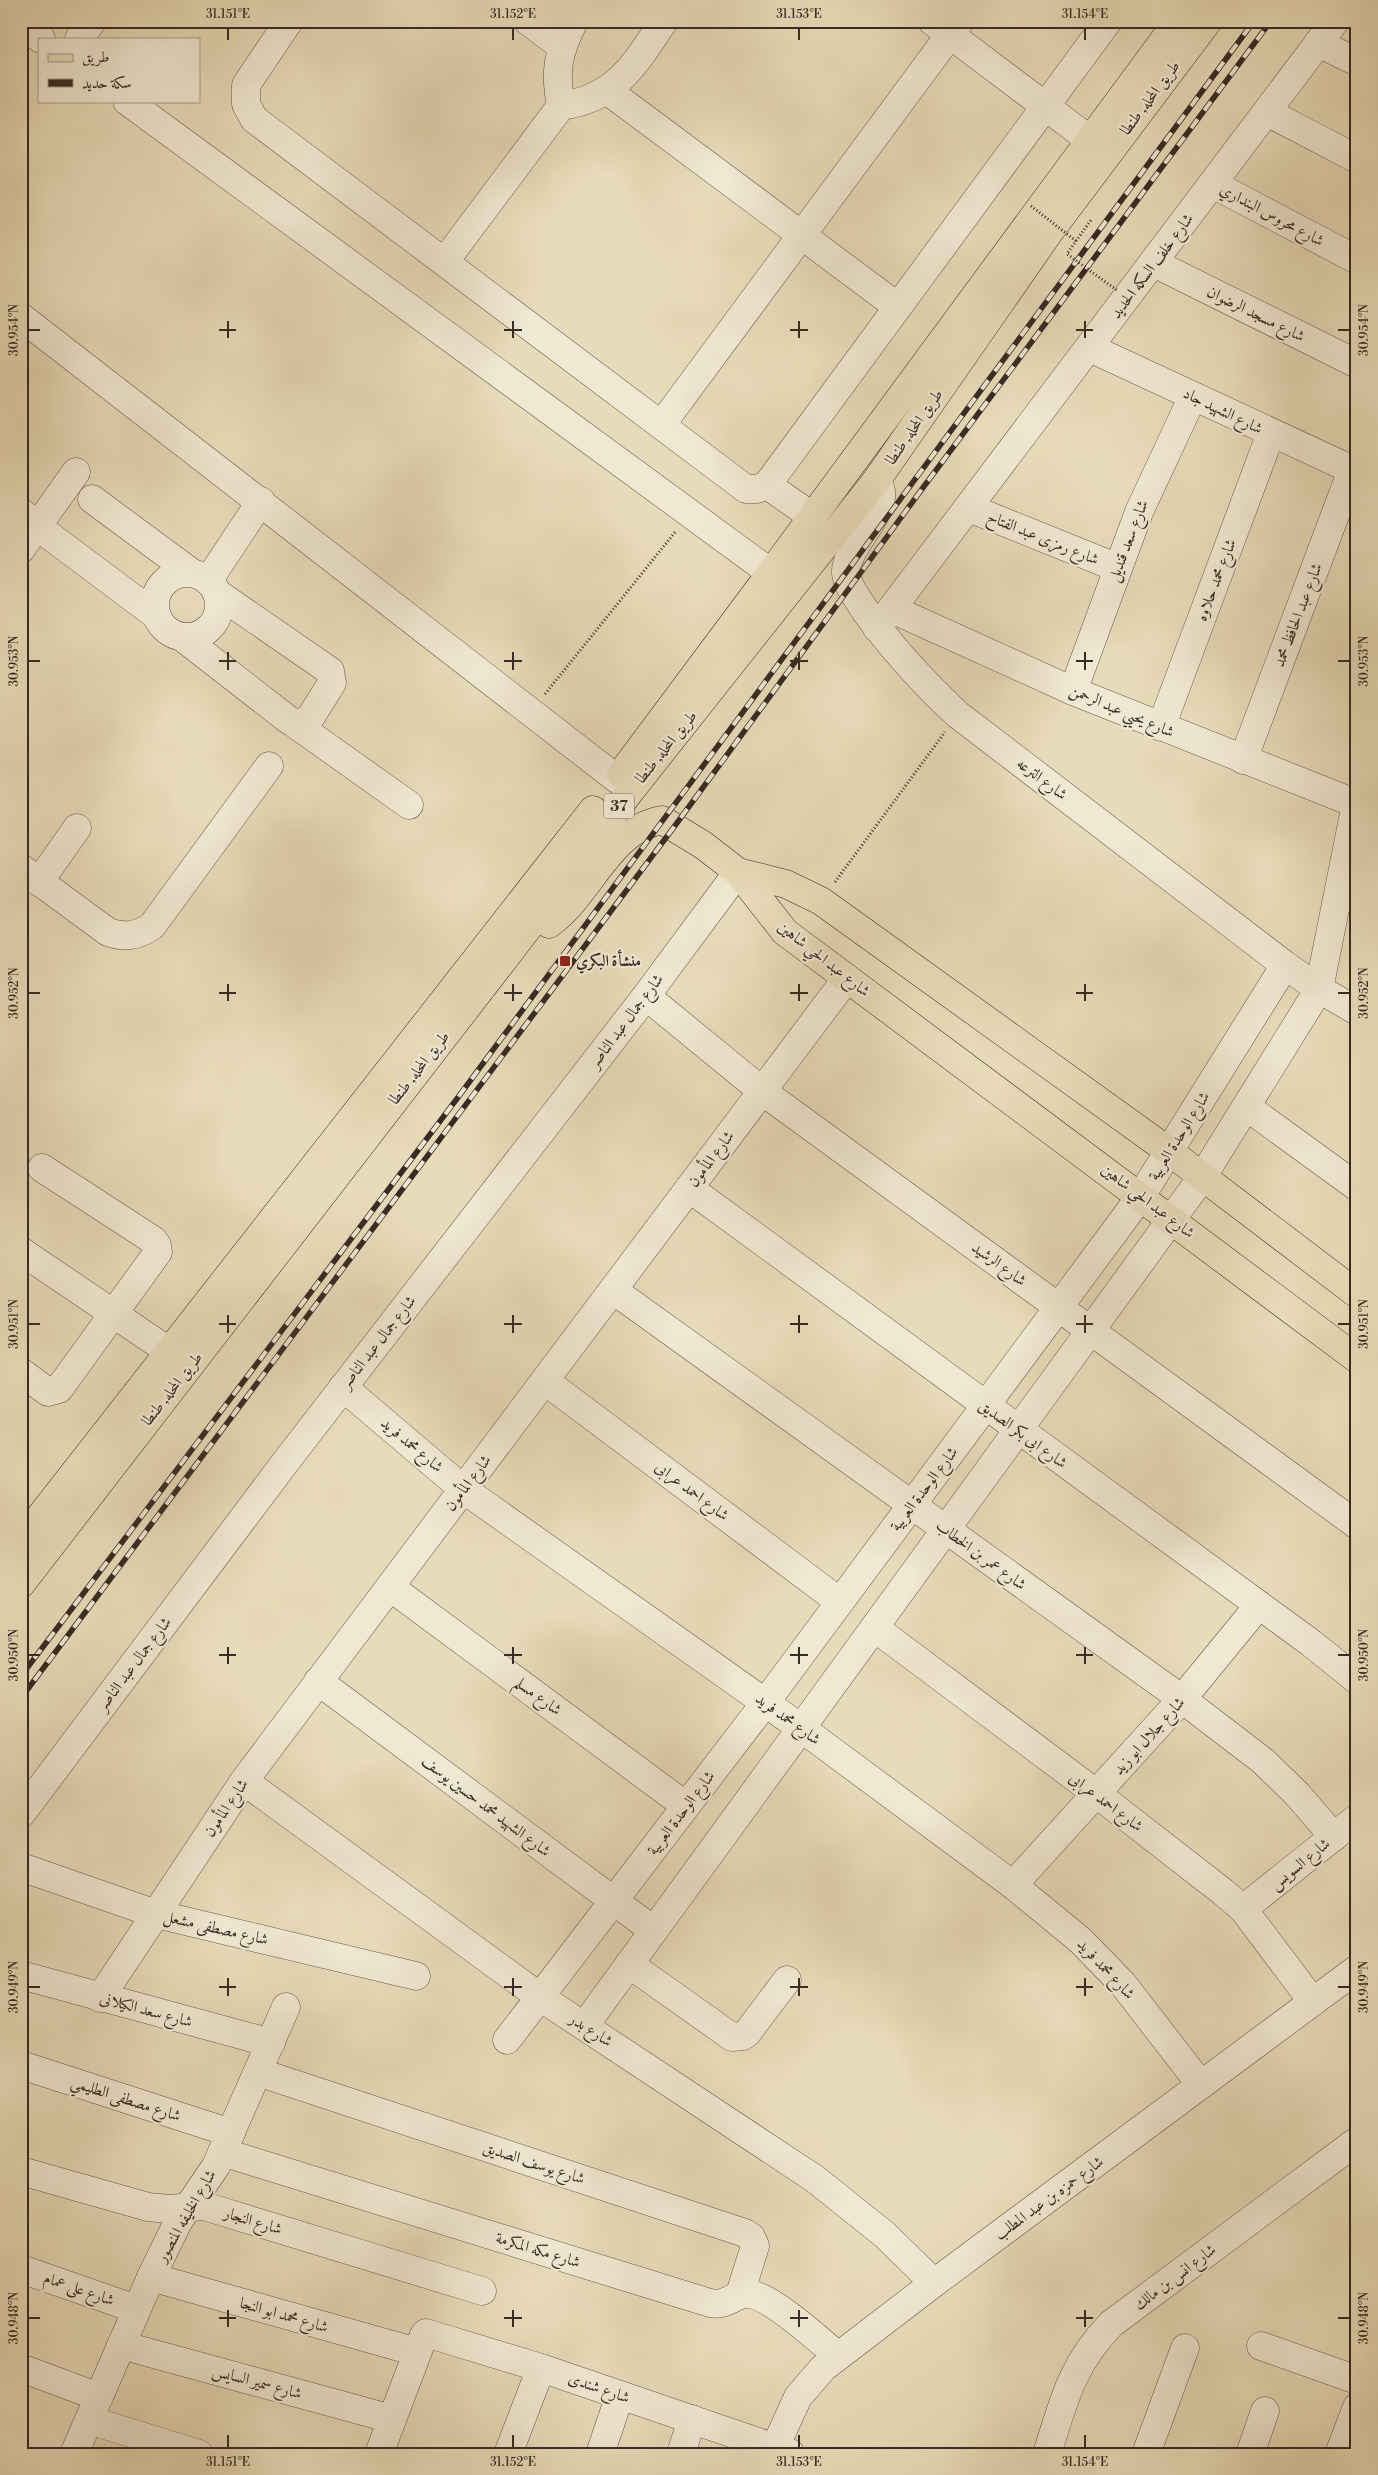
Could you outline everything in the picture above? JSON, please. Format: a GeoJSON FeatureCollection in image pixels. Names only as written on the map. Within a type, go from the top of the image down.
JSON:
{"type":"FeatureCollection","features":[{"type":"Feature","properties":{"kind":"main road","name":"طريق المحله, طنطا"},"geometry":{"type":"LineString","coordinates":[[21,1541],[617,779],[772,573],[1178,21]]}},
{"type":"Feature","properties":{"kind":"main road","name":"طريق المحله, طنطا"},"geometry":{"type":"LineString","coordinates":[[21,1584],[531,924],[631,790],[876,481],[1050,231],[1208,21]]}},
{"type":"Feature","properties":{"kind":"main road"},"geometry":{"type":"LineString","coordinates":[[531,924],[540,927],[554,921],[630,833],[648,823],[662,820],[703,845],[738,872],[786,884],[821,901],[1203,1176],[1357,1294]]}},
{"type":"Feature","properties":{"kind":"main road","name":"شارع عبد الحي شاهين"},"geometry":{"type":"LineString","coordinates":[[738,872],[785,932],[1357,1358]]}},
{"type":"Feature","properties":{"kind":"street"},"geometry":{"type":"LineString","coordinates":[[80,38],[92,21]]}},
{"type":"Feature","properties":{"kind":"street"},"geometry":{"type":"LineString","coordinates":[[289,21],[246,85],[244,96],[254,119],[746,489],[757,489],[767,485],[1108,21]]}},
{"type":"Feature","properties":{"kind":"street"},"geometry":{"type":"LineString","coordinates":[[528,21],[562,46]]}},
{"type":"Feature","properties":{"kind":"street"},"geometry":{"type":"LineString","coordinates":[[561,106],[557,86],[557,66],[562,46],[574,21]]}},
{"type":"Feature","properties":{"kind":"street"},"geometry":{"type":"LineString","coordinates":[[445,261],[561,106],[578,104],[608,90],[641,55],[664,21]]}},
{"type":"Feature","properties":{"kind":"street","name":"شارع خلف السكه الحديد"},"geometry":{"type":"LineString","coordinates":[[884,618],[1214,184],[1335,21]]}},
{"type":"Feature","properties":{"kind":"street"},"geometry":{"type":"LineString","coordinates":[[21,25],[40,38]]}},
{"type":"Feature","properties":{"kind":"street"},"geometry":{"type":"LineString","coordinates":[[662,424],[802,235],[947,26],[1090,140]]}},
{"type":"Feature","properties":{"kind":"street"},"geometry":{"type":"LineString","coordinates":[[1318,43],[1357,62]]}},
{"type":"Feature","properties":{"kind":"street"},"geometry":{"type":"LineString","coordinates":[[608,90],[898,307]]}},
{"type":"Feature","properties":{"kind":"street"},"geometry":{"type":"LineString","coordinates":[[127,102],[772,573]]}},
{"type":"Feature","properties":{"kind":"street"},"geometry":{"type":"LineString","coordinates":[[1267,112],[1357,159]]}},
{"type":"Feature","properties":{"kind":"street","name":"شارع محروس البنداري"},"geometry":{"type":"LineString","coordinates":[[1214,184],[1357,260]]}},
{"type":"Feature","properties":{"kind":"street","name":"شارع مسجد الرضوان"},"geometry":{"type":"LineString","coordinates":[[1154,263],[1357,364]]}},
{"type":"Feature","properties":{"kind":"street"},"geometry":{"type":"LineString","coordinates":[[21,317],[261,501],[617,779]]}},
{"type":"Feature","properties":{"kind":"street","name":"شارع الشهيد جاد"},"geometry":{"type":"LineString","coordinates":[[1090,348],[1354,471]]}},
{"type":"Feature","properties":{"kind":"street","name":"شارع سعد قنديل"},"geometry":{"type":"LineString","coordinates":[[1074,691],[1139,512],[1193,396]]}},
{"type":"Feature","properties":{"kind":"street","name":"شارع محمد حلاوه"},"geometry":{"type":"LineString","coordinates":[[1161,727],[1271,433]]}},
{"type":"Feature","properties":{"kind":"street","name":"شارع عبد الحافظ محمد"},"geometry":{"type":"LineString","coordinates":[[1243,760],[1354,471]]}},
{"type":"Feature","properties":{"kind":"street"},"geometry":{"type":"LineString","coordinates":[[21,549],[29,519],[76,472]]}},
{"type":"Feature","properties":{"kind":"street","name":"شارع الترعه"},"geometry":{"type":"LineString","coordinates":[[876,481],[881,489],[881,502],[849,557],[846,573],[852,591],[884,618],[911,670],[958,714],[1285,965],[1319,989],[1357,1012]]}},
{"type":"Feature","properties":{"kind":"street"},"geometry":{"type":"LineString","coordinates":[[767,485],[813,517]]}},
{"type":"Feature","properties":{"kind":"street"},"geometry":{"type":"LineString","coordinates":[[92,499],[330,671],[332,683],[310,718],[306,723],[295,724]]}},
{"type":"Feature","properties":{"kind":"street"},"geometry":{"type":"LineString","coordinates":[[205,582],[261,501]]}},
{"type":"Feature","properties":{"kind":"street","name":"شارع رمزى عبد الفتاح"},"geometry":{"type":"LineString","coordinates":[[969,508],[1118,568]]}},
{"type":"Feature","properties":{"kind":"street"},"geometry":{"type":"LineString","coordinates":[[29,519],[157,616]]}},
{"type":"Feature","properties":{"kind":"street"},"geometry":{"type":"LineString","coordinates":[[180,574],[205,582],[219,604],[217,615],[212,625],[203,632],[193,636],[171,633],[163,626],[157,616],[155,605],[162,585],[170,578],[180,574]]}},
{"type":"Feature","properties":{"kind":"street","name":"شارع يحيي عبد الرحمن"},"geometry":{"type":"LineString","coordinates":[[884,618],[1074,691],[1243,760],[1356,802]]}},
{"type":"Feature","properties":{"kind":"street"},"geometry":{"type":"LineString","coordinates":[[182,636],[295,724],[409,805]]}},
{"type":"Feature","properties":{"kind":"street"},"geometry":{"type":"LineString","coordinates":[[77,828],[30,875],[108,932],[120,936],[142,932],[152,926],[269,766]]}},
{"type":"Feature","properties":{"kind":"street"},"geometry":{"type":"LineString","coordinates":[[585,2025],[1203,1176],[1319,989],[1356,802]]}},
{"type":"Feature","properties":{"kind":"street","name":"شارع جمال عبد الناصر"},"geometry":{"type":"LineString","coordinates":[[21,1814],[343,1387],[646,996],[738,872]]}},
{"type":"Feature","properties":{"kind":"street","name":"شارع الوحدة العربية"},"geometry":{"type":"LineString","coordinates":[[507,2040],[765,1702],[1060,1308],[1141,1196],[1170,1152],[1285,965]]}},
{"type":"Feature","properties":{"kind":"street","name":"شارع المأمون"},"geometry":{"type":"LineString","coordinates":[[100,1998],[244,1781],[848,978]]}},
{"type":"Feature","properties":{"kind":"street","name":"شارع الرشيد"},"geometry":{"type":"LineString","coordinates":[[646,996],[762,1091],[1357,1525]]}},
{"type":"Feature","properties":{"kind":"street"},"geometry":{"type":"LineString","coordinates":[[1247,1106],[1357,1187]]}},
{"type":"Feature","properties":{"kind":"street"},"geometry":{"type":"LineString","coordinates":[[21,1372],[48,1392],[59,1389],[158,1252],[157,1245],[153,1240],[42,1168]]}},
{"type":"Feature","properties":{"kind":"street","name":"شارع ابى بكر الصديق"},"geometry":{"type":"LineString","coordinates":[[689,1188],[1311,1643],[1357,1680]]}},
{"type":"Feature","properties":{"kind":"street"},"geometry":{"type":"LineString","coordinates":[[21,1251],[170,1352]]}},
{"type":"Feature","properties":{"kind":"street","name":"شارع عمر بن الخطاب"},"geometry":{"type":"LineString","coordinates":[[613,1290],[1182,1699],[1263,1760],[1297,1794],[1334,1837]]}},
{"type":"Feature","properties":{"kind":"street","name":"شارع احمد عرابى"},"geometry":{"type":"LineString","coordinates":[[545,1381],[840,1602]]}},
{"type":"Feature","properties":{"kind":"street","name":"شارع محمد فريد"},"geometry":{"type":"LineString","coordinates":[[343,1387],[463,1489],[765,1702],[1013,1885],[1103,1961],[1201,2085]]}},
{"type":"Feature","properties":{"kind":"street","name":"شارع مسلم"},"geometry":{"type":"LineString","coordinates":[[390,1587],[686,1806]]}},
{"type":"Feature","properties":{"kind":"street","name":"شارع جلال ابو زيد"},"geometry":{"type":"LineString","coordinates":[[1013,1885],[1098,1794],[1182,1699],[1259,1605]]}},
{"type":"Feature","properties":{"kind":"street","name":"شارع احمد عرابى"},"geometry":{"type":"LineString","coordinates":[[875,1628],[1098,1794],[1243,1909],[1313,2002]]}},
{"type":"Feature","properties":{"kind":"street","name":"شارع الشهيد محمد حسين يوسف"},"geometry":{"type":"LineString","coordinates":[[318,1681],[654,1930]]}},
{"type":"Feature","properties":{"kind":"street","name":"شارع بدر"},"geometry":{"type":"LineString","coordinates":[[244,1781],[540,1997],[815,2178],[885,2235],[934,2283]]}},
{"type":"Feature","properties":{"kind":"street","name":"شارع السويس"},"geometry":{"type":"LineString","coordinates":[[1243,1909],[1357,1818]]}},
{"type":"Feature","properties":{"kind":"street","name":"شارع مصطفى مشعل"},"geometry":{"type":"LineString","coordinates":[[21,1867],[156,1914],[416,1976]]}},
{"type":"Feature","properties":{"kind":"street"},"geometry":{"type":"LineString","coordinates":[[629,1964],[732,2037],[748,2033],[788,1980]]}},
{"type":"Feature","properties":{"kind":"street","name":"شارع حمزه بن عبد المطلب"},"geometry":{"type":"LineString","coordinates":[[779,2452],[798,2397],[810,2381],[838,2356],[1357,1969]]}},
{"type":"Feature","properties":{"kind":"street","name":"شارع سعد الكيلانى"},"geometry":{"type":"LineString","coordinates":[[21,1975],[271,2043]]}},
{"type":"Feature","properties":{"kind":"street","name":"شارع الخليفه المنصور"},"geometry":{"type":"LineString","coordinates":[[74,2454],[151,2277],[178,2222],[190,2206],[227,2142],[286,2007]]}},
{"type":"Feature","properties":{"kind":"street","name":"شارع مصطفى الطليمي"},"geometry":{"type":"LineString","coordinates":[[21,2065],[227,2142]]}},
{"type":"Feature","properties":{"kind":"street","name":"شارع يوسف الصديق"},"geometry":{"type":"LineString","coordinates":[[258,2072],[745,2233],[751,2237],[755,2246],[740,2294]]}},
{"type":"Feature","properties":{"kind":"street","name":"شارع انس بن مالك"},"geometry":{"type":"LineString","coordinates":[[1047,2454],[1078,2367],[1093,2344],[1112,2324],[1357,2141]]}},
{"type":"Feature","properties":{"kind":"street","name":"شارع مكه المكرمة"},"geometry":{"type":"LineString","coordinates":[[227,2142],[710,2303],[725,2303],[740,2294]]}},
{"type":"Feature","properties":{"kind":"street","name":"شارع النجار"},"geometry":{"type":"LineString","coordinates":[[21,2171],[148,2207],[169,2209],[204,2206],[482,2291]]}},
{"type":"Feature","properties":{"kind":"street","name":"شارع على عمام"},"geometry":{"type":"LineString","coordinates":[[21,2269],[136,2310]]}},
{"type":"Feature","properties":{"kind":"street","name":"شارع محمد ابو النجا"},"geometry":{"type":"LineString","coordinates":[[151,2277],[417,2352]]}},
{"type":"Feature","properties":{"kind":"street"},"geometry":{"type":"LineString","coordinates":[[740,2294],[754,2295],[768,2301],[838,2356]]}},
{"type":"Feature","properties":{"kind":"street","name":"شارع شندى"},"geometry":{"type":"LineString","coordinates":[[417,2352],[424,2335],[431,2333],[692,2419],[779,2452]]}},
{"type":"Feature","properties":{"kind":"street","name":"شارع سمير السايس"},"geometry":{"type":"LineString","coordinates":[[121,2345],[392,2418]]}},
{"type":"Feature","properties":{"kind":"street"},"geometry":{"type":"LineString","coordinates":[[1261,2346],[1357,2380]]}},
{"type":"Feature","properties":{"kind":"street"},"geometry":{"type":"LineString","coordinates":[[1146,2454],[1185,2348]]}},
{"type":"Feature","properties":{"kind":"street"},"geometry":{"type":"LineString","coordinates":[[379,2454],[417,2352]]}},
{"type":"Feature","properties":{"kind":"street"},"geometry":{"type":"LineString","coordinates":[[21,2368],[94,2409],[200,2454]]}},
{"type":"Feature","properties":{"kind":"street"},"geometry":{"type":"LineString","coordinates":[[508,2454],[541,2368]]}},
{"type":"Feature","properties":{"kind":"street"},"geometry":{"type":"LineString","coordinates":[[600,2454],[620,2395]]}},
{"type":"Feature","properties":{"kind":"street"},"geometry":{"type":"LineString","coordinates":[[1338,2454],[1357,2407]]}},
{"type":"Feature","properties":{"kind":"street"},"geometry":{"type":"LineString","coordinates":[[1250,2454],[1265,2411]]}},
{"type":"Feature","properties":{"kind":"street"},"geometry":{"type":"LineString","coordinates":[[681,2454],[692,2419]]}},
{"type":"Feature","properties":{"kind":"path"},"geometry":{"type":"LineString","coordinates":[[1031,206],[1076,241],[1067,254],[1118,291]]}},
{"type":"Feature","properties":{"kind":"path"},"geometry":{"type":"LineString","coordinates":[[530,712],[690,513]]}},
{"type":"Feature","properties":{"kind":"path"},"geometry":{"type":"LineString","coordinates":[[821,901],[958,714]]}},
{"type":"Feature","properties":{"kind":"railway"},"geometry":{"type":"LineString","coordinates":[[21,1676],[456,1100],[1254,21]]}},
{"type":"Feature","properties":{"kind":"railway"},"geometry":{"type":"LineString","coordinates":[[21,1698],[674,827],[922,489],[1271,21]]}},
{"type":"Feature","properties":{"kind":"place","name":"منشأة البكري"},"geometry":{"type":"Point","coordinates":[565,961]}}]}
